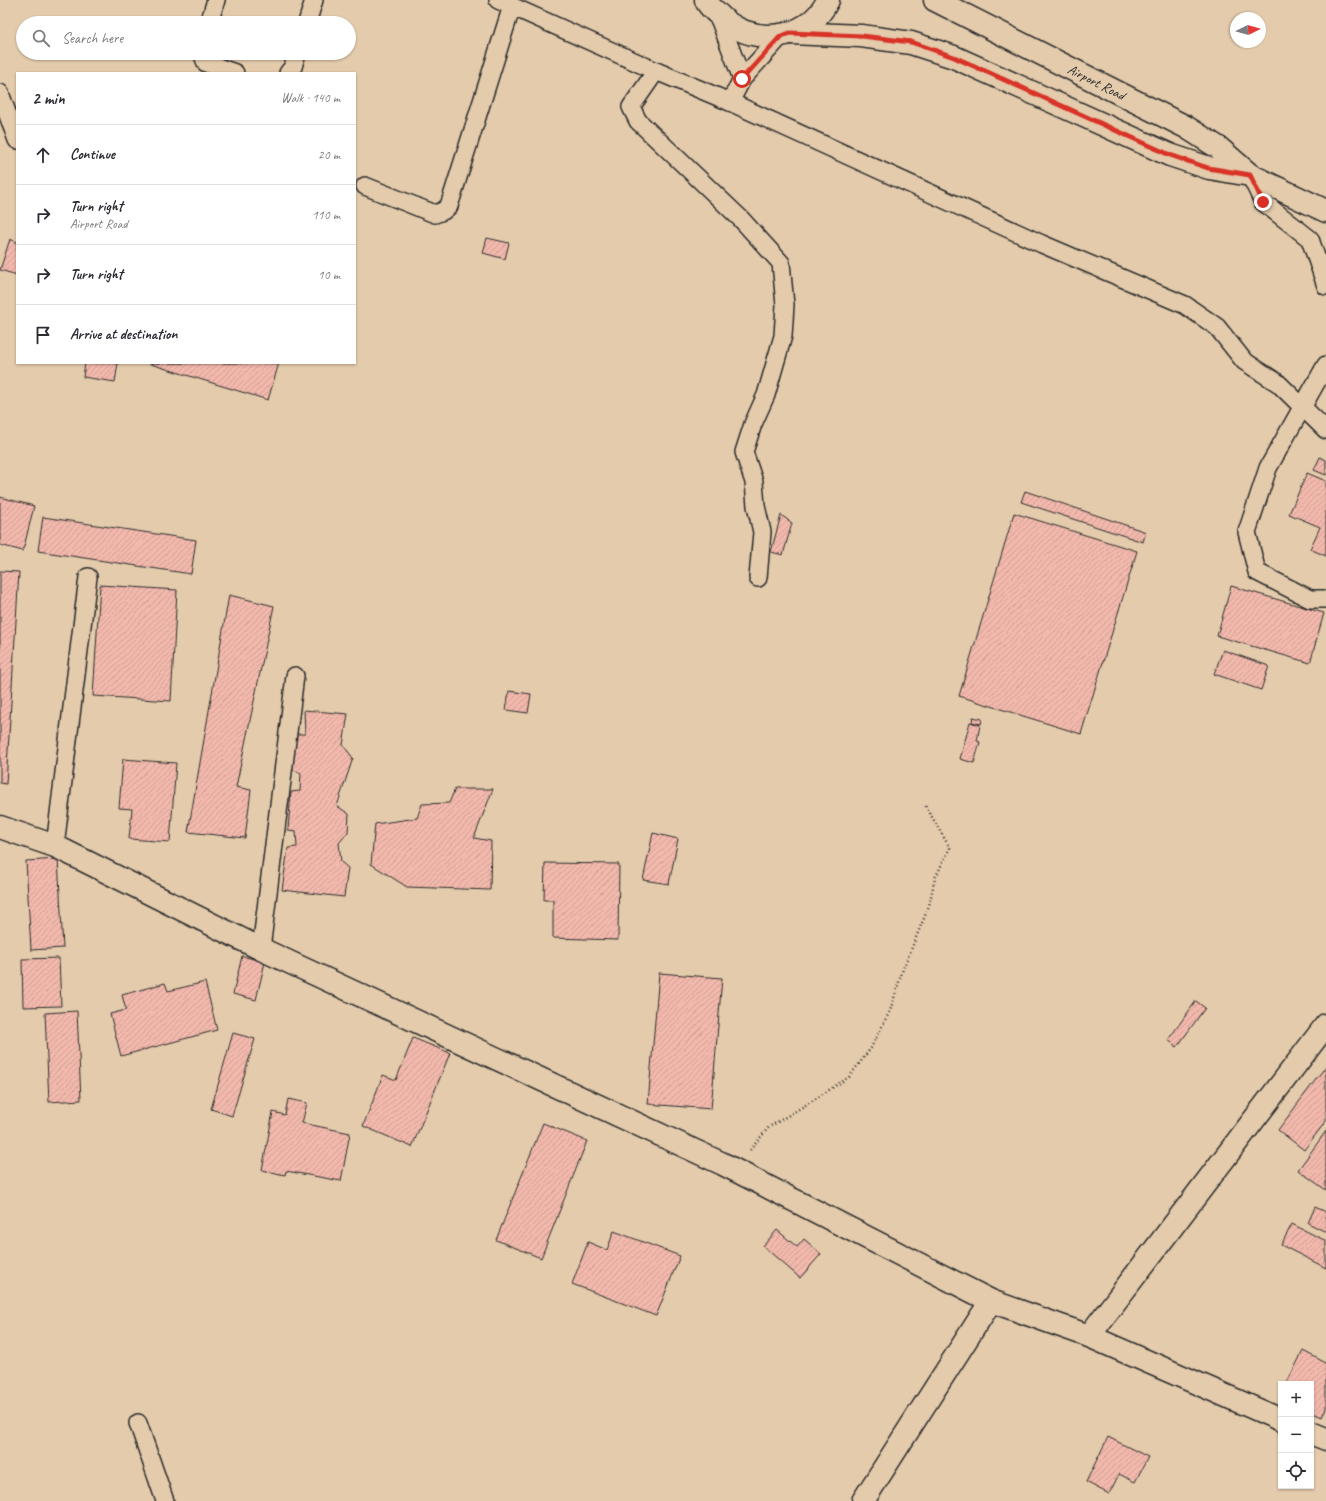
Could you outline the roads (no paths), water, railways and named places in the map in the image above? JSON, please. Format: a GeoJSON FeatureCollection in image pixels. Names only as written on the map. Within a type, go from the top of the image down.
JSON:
{"type":"FeatureCollection","features":[{"type":"Feature","properties":{"kind":"street"},"geometry":{"type":"LineString","coordinates":[[786,34],[804,27],[816,17],[828,0]]}},
{"type":"Feature","properties":{"kind":"street","name":"Airport Road"},"geometry":{"type":"LineString","coordinates":[[936,0],[1186,127],[1219,148],[1250,175],[1326,211]]}},
{"type":"Feature","properties":{"kind":"street","name":"Airport Road"},"geometry":{"type":"LineString","coordinates":[[711,7],[724,22],[739,31],[752,34],[862,36],[911,42],[954,57],[1170,155],[1208,168],[1250,175]]}},
{"type":"Feature","properties":{"kind":"street"},"geometry":{"type":"LineString","coordinates":[[0,827],[55,846],[261,949],[723,1164],[991,1301],[1089,1336],[1278,1419]]}},
{"type":"Feature","properties":{"kind":"street"},"geometry":{"type":"LineString","coordinates":[[1089,1336],[1326,1025]]}},
{"type":"Feature","properties":{"kind":"street"},"geometry":{"type":"LineString","coordinates":[[863,1501],[991,1301]]}},
{"type":"Feature","properties":{"kind":"street"},"geometry":{"type":"LineString","coordinates":[[1314,1434],[1326,1439]]}},
{"type":"Feature","properties":{"kind":"lane"},"geometry":{"type":"LineString","coordinates":[[211,16],[216,0]]}},
{"type":"Feature","properties":{"kind":"lane"},"geometry":{"type":"LineString","coordinates":[[309,16],[314,0]]}},
{"type":"Feature","properties":{"kind":"lane"},"geometry":{"type":"LineString","coordinates":[[364,186],[435,214],[443,211],[449,206],[505,3],[656,71],[730,102],[1042,244],[1185,305],[1217,327],[1244,361],[1278,383],[1326,430]]}},
{"type":"Feature","properties":{"kind":"lane"},"geometry":{"type":"LineString","coordinates":[[711,7],[742,79]]}},
{"type":"Feature","properties":{"kind":"lane"},"geometry":{"type":"LineString","coordinates":[[730,102],[742,79],[786,34]]}},
{"type":"Feature","properties":{"kind":"lane"},"geometry":{"type":"LineString","coordinates":[[205,60],[206,63],[233,72]]}},
{"type":"Feature","properties":{"kind":"lane"},"geometry":{"type":"LineString","coordinates":[[289,72],[293,67],[295,60]]}},
{"type":"Feature","properties":{"kind":"lane"},"geometry":{"type":"LineString","coordinates":[[656,71],[631,107],[638,122],[741,219],[781,263],[785,305],[783,336],[766,395],[753,424],[744,452],[754,482],[756,506],[762,532],[758,578]]}},
{"type":"Feature","properties":{"kind":"lane"},"geometry":{"type":"LineString","coordinates":[[0,93],[16,137]]}},
{"type":"Feature","properties":{"kind":"lane"},"geometry":{"type":"LineString","coordinates":[[1250,175],[1263,202],[1310,239],[1326,286]]}},
{"type":"Feature","properties":{"kind":"lane"},"geometry":{"type":"LineString","coordinates":[[1326,364],[1268,468],[1247,532],[1257,572],[1310,599],[1326,599]]}},
{"type":"Feature","properties":{"kind":"lane"},"geometry":{"type":"LineString","coordinates":[[55,846],[88,577]]}},
{"type":"Feature","properties":{"kind":"lane"},"geometry":{"type":"LineString","coordinates":[[261,949],[295,676]]}},
{"type":"Feature","properties":{"kind":"lane"},"geometry":{"type":"LineString","coordinates":[[138,1423],[165,1501]]}}]}
